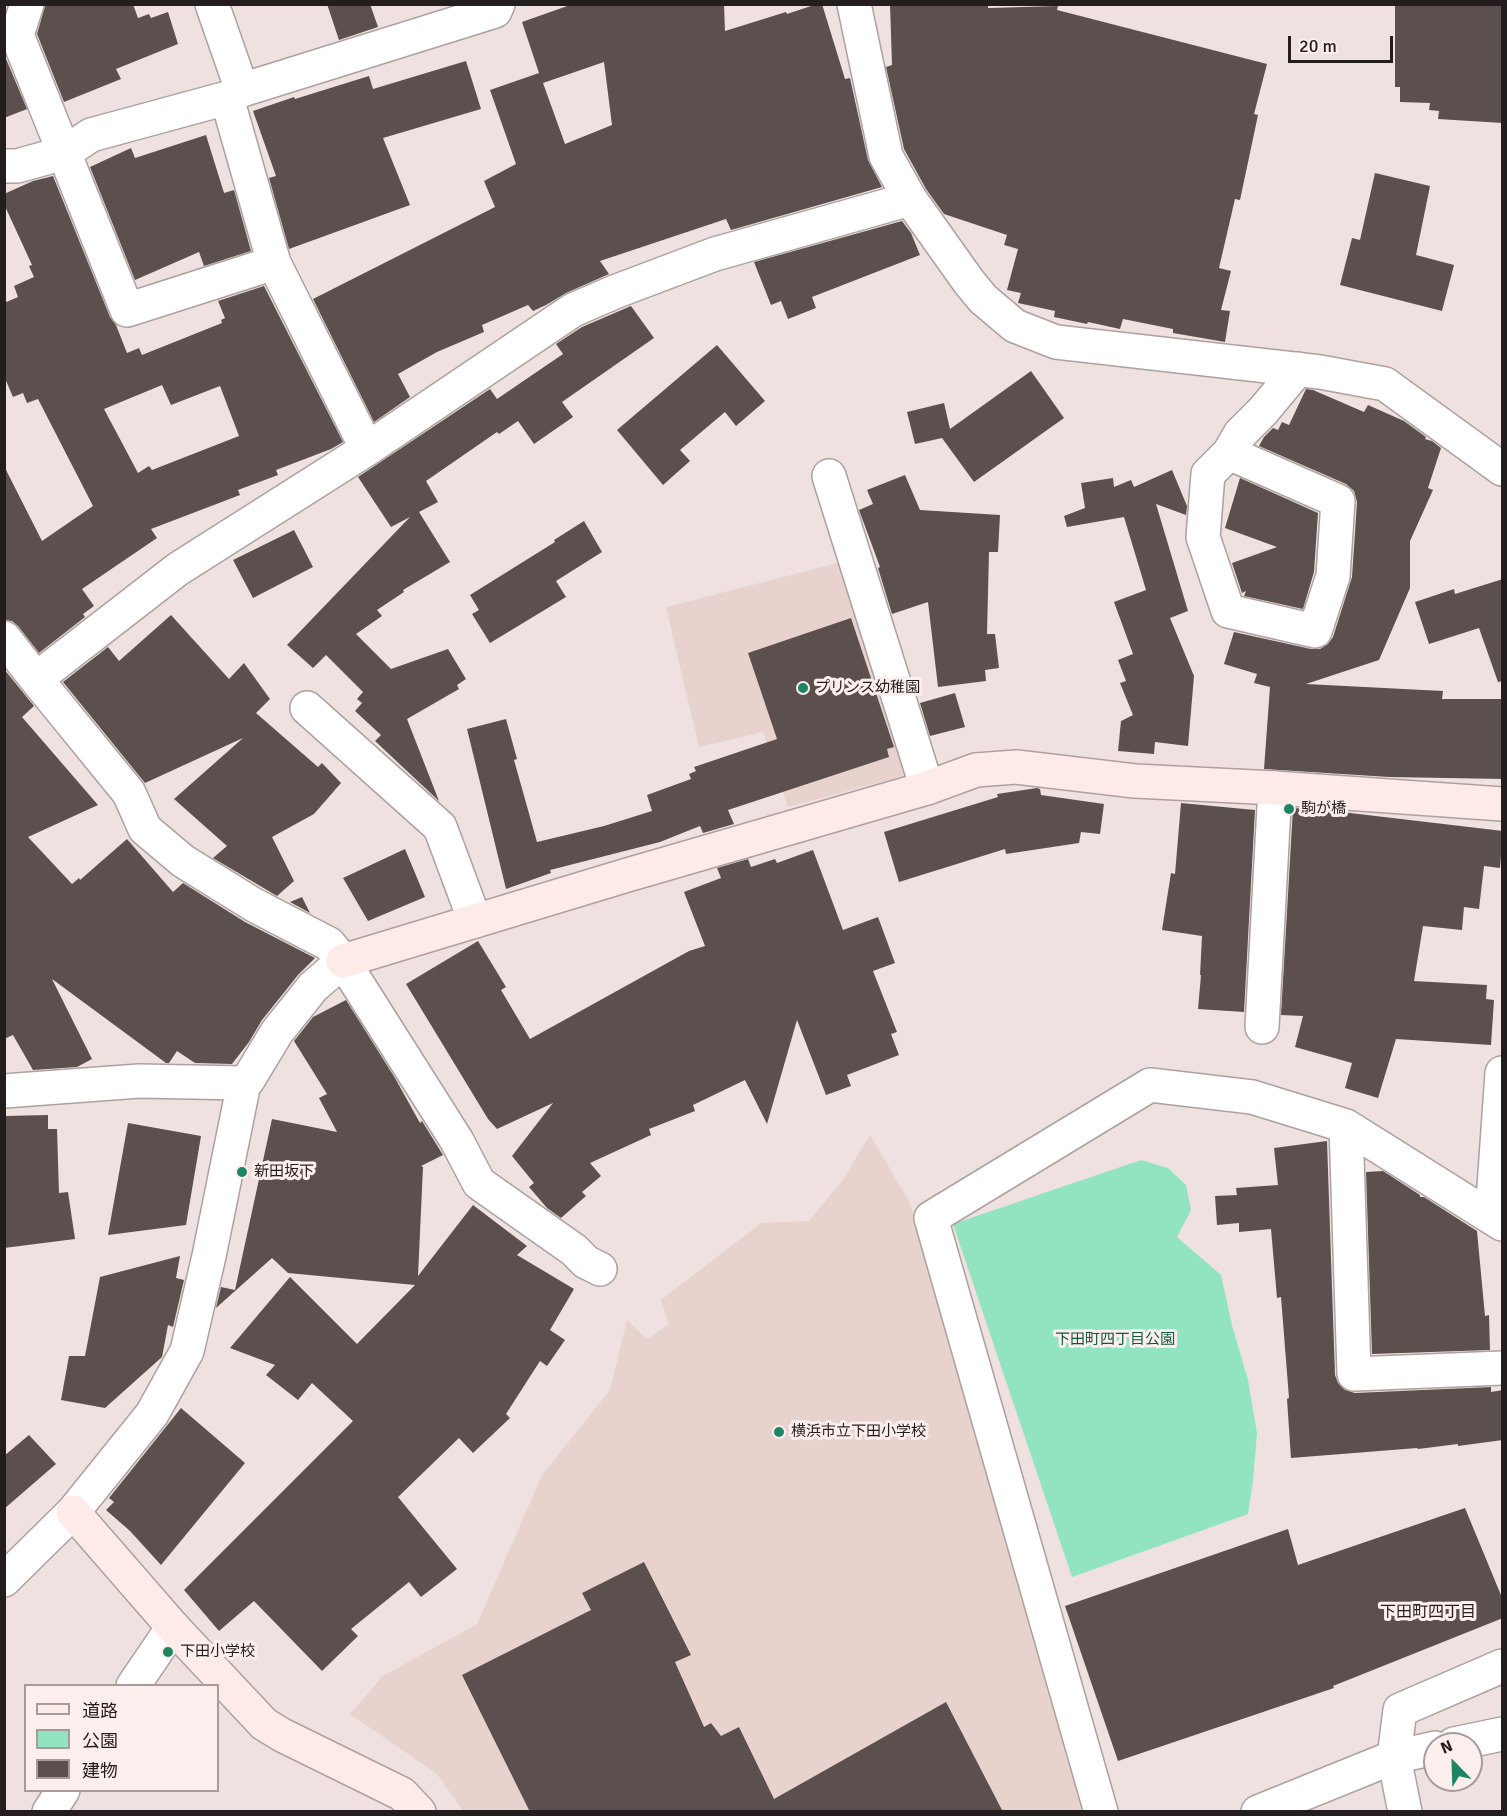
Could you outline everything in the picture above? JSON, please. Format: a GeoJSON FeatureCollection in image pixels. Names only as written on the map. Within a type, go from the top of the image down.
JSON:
{"type":"FeatureCollection","features":[{"type":"Feature","properties":{"kind":"street"},"geometry":{"type":"LineString","coordinates":[[27,4],[17,35],[127,310],[274,263]]}},
{"type":"Feature","properties":{"kind":"street"},"geometry":{"type":"LineString","coordinates":[[212,4],[274,263],[367,449]]}},
{"type":"Feature","properties":{"kind":"street"},"geometry":{"type":"LineString","coordinates":[[4,166],[17,166],[64,153],[90,135],[235,94],[495,11],[498,4]]}},
{"type":"Feature","properties":{"kind":"street"},"geometry":{"type":"LineString","coordinates":[[854,4],[886,156],[910,199],[969,282],[983,299],[1015,326],[1056,342],[1298,369],[1385,384],[1503,469]]}},
{"type":"Feature","properties":{"kind":"street"},"geometry":{"type":"LineString","coordinates":[[36,679],[178,569],[367,449],[573,310],[715,254],[910,199]]}},
{"type":"Feature","properties":{"kind":"street"},"geometry":{"type":"LineString","coordinates":[[1229,453],[1338,501],[1333,576],[1315,631],[1228,611],[1203,537],[1208,474],[1229,453],[1240,434],[1263,411],[1298,369]]}},
{"type":"Feature","properties":{"kind":"street"},"geometry":{"type":"LineString","coordinates":[[829,476],[927,788]]}},
{"type":"Feature","properties":{"kind":"street"},"geometry":{"type":"LineString","coordinates":[[4,638],[129,793],[144,829],[183,861],[254,904],[329,944],[343,961],[457,1141],[479,1183],[574,1250],[586,1262],[600,1269]]}},
{"type":"Feature","properties":{"kind":"street"},"geometry":{"type":"LineString","coordinates":[[307,708],[440,827],[475,921]]}},
{"type":"Feature","properties":{"kind":"street"},"geometry":{"type":"LineString","coordinates":[[4,1580],[73,1512],[152,1414],[187,1351],[244,1083],[277,1032],[313,987],[343,961],[927,788],[976,770],[1016,767],[1135,781],[1503,804]]}},
{"type":"Feature","properties":{"kind":"street"},"geometry":{"type":"LineString","coordinates":[[1262,1027],[1275,788]]}},
{"type":"Feature","properties":{"kind":"street"},"geometry":{"type":"LineString","coordinates":[[1503,1073],[1493,1201],[1503,1214]]}},
{"type":"Feature","properties":{"kind":"street"},"geometry":{"type":"LineString","coordinates":[[4,1091],[139,1081],[244,1083]]}},
{"type":"Feature","properties":{"kind":"street"},"geometry":{"type":"LineString","coordinates":[[1101,1812],[931,1218],[1150,1085],[1252,1096],[1346,1126],[1503,1224]]}},
{"type":"Feature","properties":{"kind":"street"},"geometry":{"type":"LineString","coordinates":[[1346,1126],[1354,1374],[1503,1368]]}},
{"type":"Feature","properties":{"kind":"street"},"geometry":{"type":"LineString","coordinates":[[73,1512],[173,1627],[264,1724],[402,1794],[418,1812]]}},
{"type":"Feature","properties":{"kind":"street"},"geometry":{"type":"LineString","coordinates":[[135,1684],[173,1627]]}},
{"type":"Feature","properties":{"kind":"street"},"geometry":{"type":"LineString","coordinates":[[1405,1812],[1394,1757],[1400,1710],[1503,1666]]}},
{"type":"Feature","properties":{"kind":"street"},"geometry":{"type":"LineString","coordinates":[[1483,1738],[1503,1734]]}},
{"type":"Feature","properties":{"kind":"street"},"geometry":{"type":"LineString","coordinates":[[1258,1812],[1394,1757],[1423,1751]]}},
{"type":"Feature","properties":{"kind":"street"},"geometry":{"type":"LineString","coordinates":[[49,1812],[62,1792]]}},
{"type":"Feature","properties":{"kind":"shaded area"},"geometry":{"type":"Polygon","coordinates":[[[842,562],[911,774],[788,807],[763,732],[699,747],[666,607],[842,562]]]}},
{"type":"Feature","properties":{"kind":"shaded area","name":"横浜市立下田小学校"},"geometry":{"type":"Polygon","coordinates":[[[870,1135],[910,1203],[1099,1803],[1097,1811],[463,1811],[437,1774],[350,1714],[383,1676],[477,1624],[542,1475],[610,1390],[627,1320],[647,1339],[669,1324],[661,1300],[761,1223],[809,1221],[842,1181],[870,1135]]]}},
{"type":"Feature","properties":{"kind":"green space","name":"下田町四丁目公園"},"geometry":{"type":"Polygon","coordinates":[[[1141,1160],[1168,1168],[1186,1185],[1191,1210],[1177,1237],[1221,1275],[1248,1380],[1257,1433],[1248,1514],[1072,1577],[953,1224],[1141,1160]]]}},
{"type":"Feature","properties":{"kind":"building"},"geometry":{"type":"Polygon","coordinates":[[[48,4],[133,4],[138,18],[149,14],[151,18],[168,12],[178,44],[116,69],[121,79],[64,102],[37,34],[45,6],[48,4]]]}},
{"type":"Feature","properties":{"kind":"building"},"geometry":{"type":"Polygon","coordinates":[[[327,4],[370,4],[378,27],[339,40],[327,4]]]}},
{"type":"Feature","properties":{"kind":"building"},"geometry":{"type":"Polygon","coordinates":[[[573,4],[724,4],[725,31],[786,12],[787,14],[822,4],[845,79],[850,78],[868,160],[882,187],[731,230],[726,219],[600,261],[609,274],[533,311],[528,305],[482,325],[484,332],[437,352],[398,374],[410,397],[374,422],[313,299],[495,207],[484,181],[516,164],[490,90],[539,73],[522,22],[573,4]],[[604,62],[543,83],[565,144],[612,125],[604,62]]]}},
{"type":"Feature","properties":{"kind":"building"},"geometry":{"type":"Polygon","coordinates":[[[890,4],[988,4],[988,8],[1058,6],[1057,10],[1267,64],[1254,114],[1258,115],[1240,200],[1235,199],[1219,268],[1231,271],[1221,310],[1230,311],[1225,342],[1173,333],[1173,329],[1123,319],[1120,329],[1088,322],[1087,324],[1054,317],[1055,311],[1018,303],[1021,293],[1007,290],[1018,249],[1004,245],[1007,235],[944,214],[926,189],[904,149],[886,67],[892,65],[890,4]]]}},
{"type":"Feature","properties":{"kind":"building"},"geometry":{"type":"Polygon","coordinates":[[[1395,4],[1503,4],[1503,123],[1438,119],[1439,111],[1429,110],[1430,103],[1400,102],[1400,87],[1395,87],[1395,4]]]}},
{"type":"Feature","properties":{"kind":"building"},"geometry":{"type":"Polygon","coordinates":[[[4,54],[27,109],[4,118],[4,54]]]}},
{"type":"Feature","properties":{"kind":"building"},"geometry":{"type":"Polygon","coordinates":[[[466,61],[481,109],[383,138],[410,205],[289,249],[269,178],[276,176],[253,111],[369,76],[373,89],[466,61]]]}},
{"type":"Feature","properties":{"kind":"building"},"geometry":{"type":"Polygon","coordinates":[[[206,135],[224,193],[234,190],[251,251],[204,266],[199,252],[135,280],[90,167],[131,148],[135,158],[206,135]]]}},
{"type":"Feature","properties":{"kind":"building"},"geometry":{"type":"Polygon","coordinates":[[[1375,173],[1430,186],[1416,255],[1454,265],[1442,311],[1340,285],[1352,238],[1360,240],[1375,173]]]}},
{"type":"Feature","properties":{"kind":"building"},"geometry":{"type":"Polygon","coordinates":[[[53,176],[127,353],[139,348],[142,355],[222,323],[221,320],[225,318],[218,301],[264,286],[343,442],[331,449],[276,470],[278,475],[238,490],[240,495],[151,529],[157,538],[82,589],[94,606],[83,614],[85,617],[39,653],[18,626],[12,621],[4,620],[4,466],[42,541],[93,506],[38,399],[27,403],[23,393],[13,397],[4,376],[4,303],[18,297],[14,286],[34,277],[29,266],[32,265],[4,204],[4,194],[33,181],[53,176]],[[162,385],[104,409],[138,473],[149,466],[152,470],[239,436],[220,386],[171,405],[162,385]]]}},
{"type":"Feature","properties":{"kind":"building"},"geometry":{"type":"Polygon","coordinates":[[[902,221],[911,233],[920,255],[812,297],[816,308],[788,319],[781,301],[771,305],[754,262],[902,221]]]}},
{"type":"Feature","properties":{"kind":"building"},"geometry":{"type":"Polygon","coordinates":[[[631,306],[654,338],[562,402],[573,417],[534,444],[518,421],[499,434],[497,432],[426,481],[438,502],[419,512],[450,562],[403,590],[404,592],[377,610],[382,616],[356,634],[391,669],[448,649],[466,679],[457,685],[459,689],[407,719],[439,801],[375,741],[381,735],[355,711],[362,703],[357,699],[363,692],[326,655],[313,668],[287,645],[410,517],[391,527],[358,477],[490,389],[497,399],[563,354],[556,344],[582,327],[631,306]]]}},
{"type":"Feature","properties":{"kind":"building"},"geometry":{"type":"Polygon","coordinates":[[[717,345],[765,401],[736,426],[725,412],[680,450],[690,461],[663,485],[617,430],[717,345]]]}},
{"type":"Feature","properties":{"kind":"building"},"geometry":{"type":"Polygon","coordinates":[[[1031,371],[1064,418],[974,482],[942,438],[915,444],[907,412],[944,403],[950,429],[1031,371]]]}},
{"type":"Feature","properties":{"kind":"building"},"geometry":{"type":"Polygon","coordinates":[[[1306,389],[1364,412],[1368,405],[1404,421],[1426,437],[1425,439],[1441,448],[1428,488],[1433,490],[1410,541],[1410,588],[1379,660],[1306,684],[1443,691],[1442,699],[1503,699],[1503,779],[1389,777],[1264,769],[1270,687],[1254,683],[1257,674],[1224,664],[1234,632],[1320,649],[1333,637],[1352,577],[1357,502],[1354,491],[1346,484],[1259,446],[1273,428],[1278,430],[1282,422],[1289,425],[1306,389]]]}},
{"type":"Feature","properties":{"kind":"building"},"geometry":{"type":"Polygon","coordinates":[[[1172,470],[1187,506],[1186,515],[1156,504],[1188,611],[1170,618],[1194,676],[1188,746],[1155,742],[1154,754],[1118,751],[1121,721],[1133,715],[1120,683],[1126,681],[1118,660],[1133,654],[1114,602],[1146,590],[1124,517],[1067,527],[1064,516],[1085,508],[1081,483],[1113,478],[1114,487],[1131,480],[1134,487],[1172,470]]]}},
{"type":"Feature","properties":{"kind":"building"},"geometry":{"type":"Polygon","coordinates":[[[905,475],[920,510],[1000,515],[998,552],[989,552],[987,634],[995,634],[999,668],[985,670],[986,681],[938,687],[928,602],[892,614],[878,568],[880,567],[859,510],[873,504],[867,490],[905,475]]]}},
{"type":"Feature","properties":{"kind":"building"},"geometry":{"type":"Polygon","coordinates":[[[1240,478],[1318,513],[1314,572],[1303,609],[1244,596],[1246,591],[1242,593],[1232,563],[1277,547],[1225,528],[1240,478]]]}},
{"type":"Feature","properties":{"kind":"building"},"geometry":{"type":"Polygon","coordinates":[[[584,521],[602,552],[556,581],[566,597],[490,643],[472,614],[479,610],[470,595],[555,542],[554,540],[584,521]]]}},
{"type":"Feature","properties":{"kind":"building"},"geometry":{"type":"Polygon","coordinates":[[[294,530],[313,567],[253,598],[233,560],[294,530]]]}},
{"type":"Feature","properties":{"kind":"building"},"geometry":{"type":"Polygon","coordinates":[[[1503,579],[1503,681],[1498,682],[1479,628],[1429,644],[1415,602],[1454,589],[1455,594],[1503,579]]]}},
{"type":"Feature","properties":{"kind":"building"},"geometry":{"type":"Polygon","coordinates":[[[171,615],[229,679],[244,663],[270,699],[256,713],[318,767],[322,763],[341,783],[314,814],[272,837],[294,881],[277,896],[213,858],[227,846],[174,799],[243,738],[145,783],[63,682],[108,647],[119,661],[171,615]]]}},
{"type":"Feature","properties":{"kind":"building"},"geometry":{"type":"Polygon","coordinates":[[[851,618],[894,747],[887,749],[889,757],[728,810],[734,824],[703,833],[700,826],[660,842],[550,870],[551,873],[506,889],[467,729],[506,719],[517,759],[514,760],[537,842],[604,826],[652,811],[647,795],[691,779],[689,774],[696,771],[694,767],[777,739],[748,653],[851,618]]]}},
{"type":"Feature","properties":{"kind":"building"},"geometry":{"type":"Polygon","coordinates":[[[4,669],[34,706],[22,717],[98,805],[28,837],[72,884],[79,878],[80,880],[127,839],[173,892],[183,883],[245,922],[315,958],[298,975],[262,1020],[232,1064],[195,1063],[177,1051],[169,1063],[166,1063],[52,979],[92,1059],[77,1067],[33,1070],[13,1035],[4,1039],[4,669]]]}},
{"type":"Feature","properties":{"kind":"building"},"geometry":{"type":"Polygon","coordinates":[[[955,693],[965,727],[930,736],[920,703],[955,693]]]}},
{"type":"Feature","properties":{"kind":"building"},"geometry":{"type":"Polygon","coordinates":[[[1040,789],[1041,795],[1104,804],[1100,834],[1081,832],[1079,843],[1006,854],[1005,849],[899,882],[884,832],[998,797],[997,794],[1040,789]]]}},
{"type":"Feature","properties":{"kind":"building"},"geometry":{"type":"Polygon","coordinates":[[[1181,803],[1255,810],[1244,1012],[1198,1009],[1202,936],[1162,930],[1171,873],[1175,874],[1181,803]]]}},
{"type":"Feature","properties":{"kind":"building"},"geometry":{"type":"Polygon","coordinates":[[[1293,808],[1503,831],[1500,868],[1484,866],[1479,909],[1464,907],[1462,930],[1423,926],[1414,981],[1487,985],[1486,999],[1494,1000],[1491,1045],[1396,1039],[1378,1098],[1345,1088],[1352,1063],[1295,1047],[1303,1016],[1281,1015],[1293,808]]]}},
{"type":"Feature","properties":{"kind":"building"},"geometry":{"type":"Polygon","coordinates":[[[405,849],[425,897],[368,921],[343,878],[405,849]]]}},
{"type":"Feature","properties":{"kind":"building"},"geometry":{"type":"Polygon","coordinates":[[[813,850],[843,930],[878,917],[895,963],[873,971],[897,1032],[891,1034],[899,1055],[847,1075],[851,1086],[826,1095],[797,1020],[767,1124],[745,1080],[693,1105],[695,1111],[649,1129],[651,1135],[590,1163],[601,1176],[582,1192],[586,1196],[561,1218],[547,1208],[529,1187],[534,1183],[512,1156],[553,1103],[497,1129],[488,1119],[406,984],[478,941],[506,987],[501,990],[530,1039],[689,951],[705,946],[684,892],[721,878],[717,868],[748,859],[751,867],[775,859],[777,863],[813,850]]]}},
{"type":"Feature","properties":{"kind":"building"},"geometry":{"type":"Polygon","coordinates":[[[302,897],[310,913],[290,902],[302,897]]]}},
{"type":"Feature","properties":{"kind":"building"},"geometry":{"type":"Polygon","coordinates":[[[346,1000],[420,1123],[422,1121],[443,1155],[421,1166],[423,1167],[418,1276],[473,1205],[527,1246],[517,1255],[574,1289],[550,1330],[565,1340],[547,1366],[540,1361],[506,1414],[510,1418],[473,1453],[459,1438],[398,1497],[457,1569],[421,1597],[409,1582],[351,1629],[358,1636],[322,1671],[254,1601],[219,1631],[184,1590],[353,1421],[312,1383],[298,1400],[266,1375],[275,1365],[230,1348],[290,1277],[357,1344],[415,1285],[288,1273],[272,1258],[216,1308],[221,1287],[235,1290],[272,1119],[337,1132],[319,1098],[327,1094],[294,1041],[313,1017],[346,1000]]]}},
{"type":"Feature","properties":{"kind":"building"},"geometry":{"type":"Polygon","coordinates":[[[48,1115],[48,1129],[57,1129],[59,1193],[68,1192],[75,1239],[4,1248],[4,1116],[48,1115]]]}},
{"type":"Feature","properties":{"kind":"building"},"geometry":{"type":"Polygon","coordinates":[[[128,1123],[201,1136],[186,1225],[108,1235],[128,1123]]]}},
{"type":"Feature","properties":{"kind":"building"},"geometry":{"type":"Polygon","coordinates":[[[1327,1141],[1335,1375],[1338,1383],[1345,1390],[1355,1393],[1491,1387],[1491,1392],[1503,1390],[1503,1440],[1458,1446],[1458,1444],[1291,1458],[1281,1297],[1277,1298],[1271,1229],[1239,1232],[1239,1223],[1217,1225],[1215,1196],[1237,1195],[1236,1188],[1278,1185],[1274,1148],[1327,1141]]]}},
{"type":"Feature","properties":{"kind":"building"},"geometry":{"type":"Polygon","coordinates":[[[1383,1171],[1420,1197],[1424,1197],[1477,1231],[1485,1316],[1489,1315],[1490,1350],[1372,1354],[1366,1172],[1383,1171]]]}},
{"type":"Feature","properties":{"kind":"building"},"geometry":{"type":"Polygon","coordinates":[[[180,1256],[176,1278],[184,1280],[173,1327],[168,1325],[162,1357],[105,1408],[61,1400],[69,1356],[85,1356],[100,1277],[180,1256]]]}},
{"type":"Feature","properties":{"kind":"building"},"geometry":{"type":"Polygon","coordinates":[[[181,1408],[245,1463],[161,1565],[130,1531],[106,1510],[114,1502],[109,1498],[181,1408]]]}},
{"type":"Feature","properties":{"kind":"building"},"geometry":{"type":"Polygon","coordinates":[[[29,1435],[56,1464],[4,1509],[4,1456],[29,1435]]]}},
{"type":"Feature","properties":{"kind":"building"},"geometry":{"type":"Polygon","coordinates":[[[1465,1508],[1503,1600],[1503,1618],[1333,1686],[1334,1688],[1118,1761],[1065,1606],[1288,1529],[1298,1565],[1465,1508]]]}},
{"type":"Feature","properties":{"kind":"building"},"geometry":{"type":"Polygon","coordinates":[[[644,1562],[691,1655],[675,1662],[704,1727],[711,1723],[721,1736],[739,1727],[774,1799],[946,1702],[1003,1812],[530,1812],[462,1675],[591,1610],[582,1593],[644,1562]]]}},
{"type":"Feature","properties":{"kind":"place","name":"プリンス幼稚園"},"geometry":{"type":"Point","coordinates":[803,688]}},
{"type":"Feature","properties":{"kind":"place","name":"駒が橋"},"geometry":{"type":"Point","coordinates":[1289,809]}},
{"type":"Feature","properties":{"kind":"place","name":"新田坂下"},"geometry":{"type":"Point","coordinates":[242,1172]}},
{"type":"Feature","properties":{"kind":"place","name":"横浜市立下田小学校"},"geometry":{"type":"Point","coordinates":[779,1432]}},
{"type":"Feature","properties":{"kind":"place","name":"下田小学校"},"geometry":{"type":"Point","coordinates":[168,1652]}},
{"type":"Feature","properties":{"kind":"district","name":"下田町四丁目"},"geometry":{"type":"Point","coordinates":[1428,1613]}}]}
